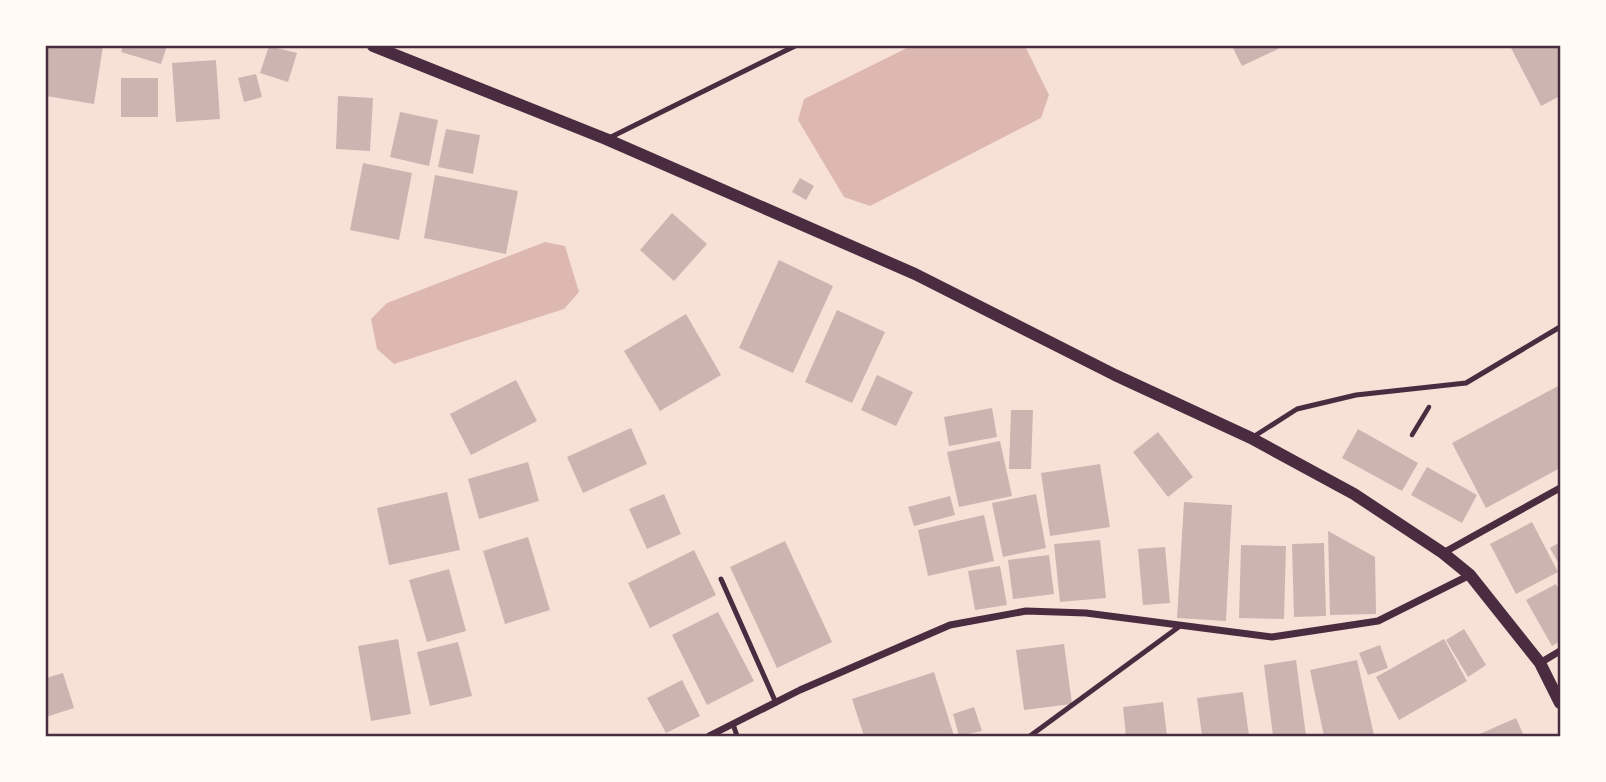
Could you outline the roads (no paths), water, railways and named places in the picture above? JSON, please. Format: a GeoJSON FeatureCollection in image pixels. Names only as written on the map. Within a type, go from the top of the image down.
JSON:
{"type":"FeatureCollection","features":[{"type":"Feature","properties":{"kind":"street"},"geometry":{"type":"LineString","coordinates":[[373,46],[606,139],[915,274],[1115,375],[1251,438],[1354,494],[1443,553],[1470,575],[1540,663],[1560,704]]}},
{"type":"Feature","properties":{"kind":"street"},"geometry":{"type":"LineString","coordinates":[[1443,553],[1560,488]]}},
{"type":"Feature","properties":{"kind":"street"},"geometry":{"type":"LineString","coordinates":[[709,737],[950,625],[1027,611],[1086,613],[1272,637],[1378,621],[1470,575]]}},
{"type":"Feature","properties":{"kind":"street"},"geometry":{"type":"LineString","coordinates":[[1540,663],[1560,651]]}},
{"type":"Feature","properties":{"kind":"lane"},"geometry":{"type":"LineString","coordinates":[[606,139],[795,46]]}},
{"type":"Feature","properties":{"kind":"lane"},"geometry":{"type":"LineString","coordinates":[[1251,438],[1297,409],[1356,395],[1440,388],[1466,383],[1560,327]]}},
{"type":"Feature","properties":{"kind":"lane"},"geometry":{"type":"LineString","coordinates":[[721,579],[776,704]]}},
{"type":"Feature","properties":{"kind":"lane"},"geometry":{"type":"LineString","coordinates":[[1030,737],[1180,626]]}},
{"type":"Feature","properties":{"kind":"lane"},"geometry":{"type":"LineString","coordinates":[[733,724],[737,737]]}}]}
